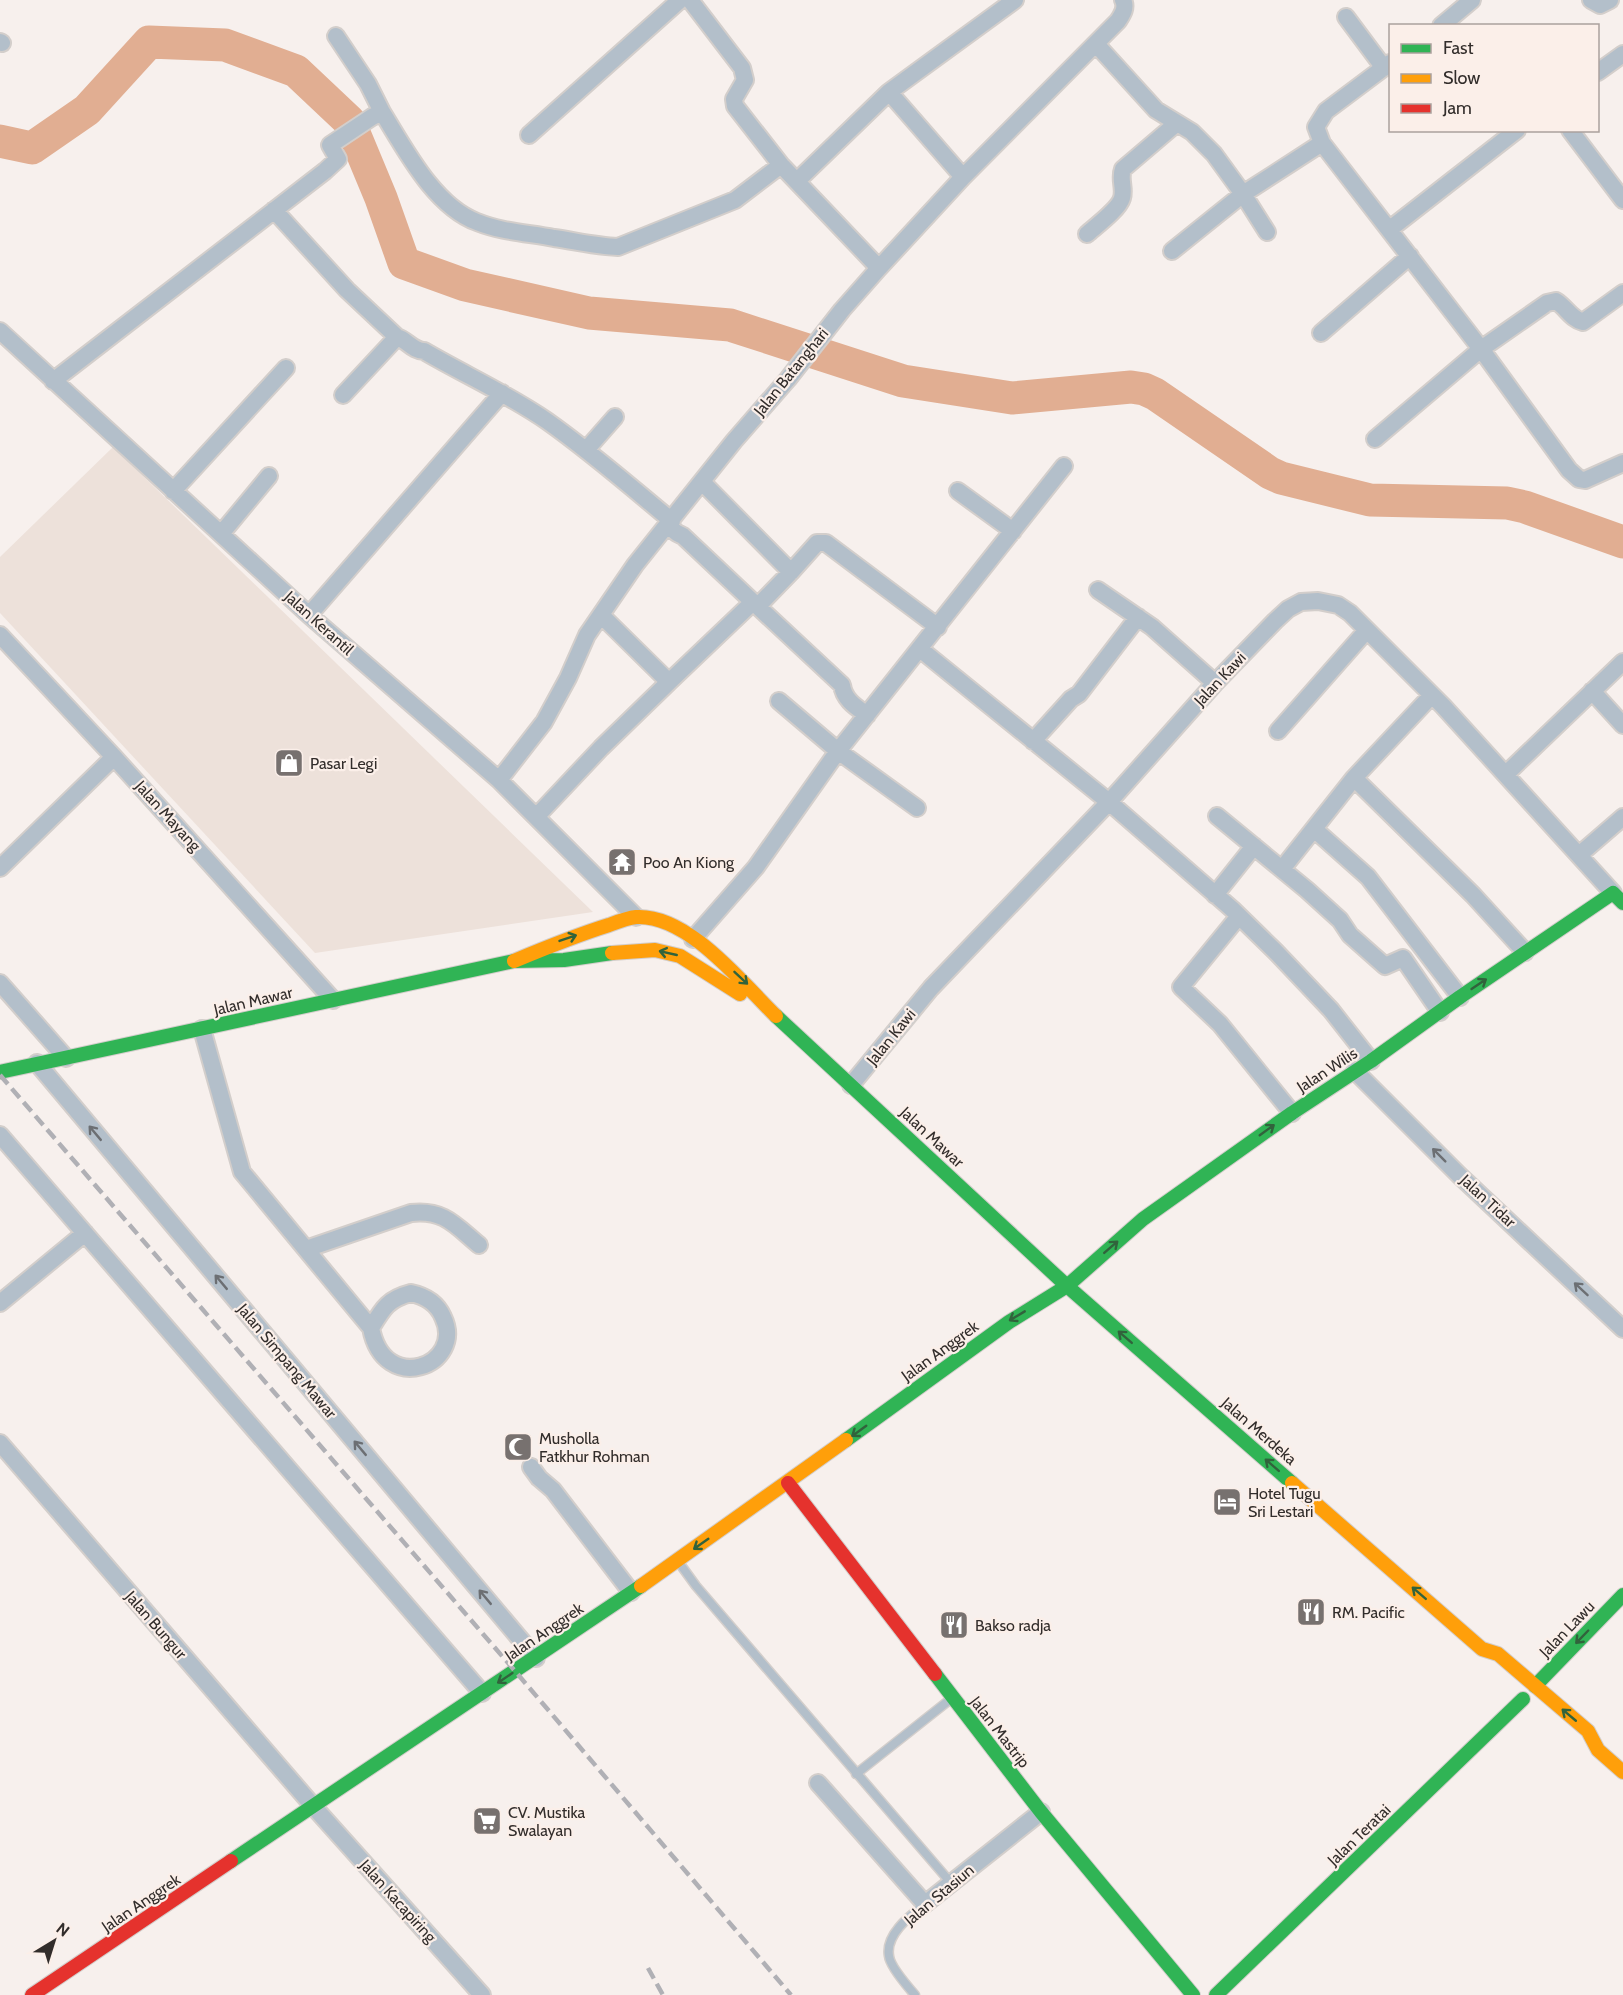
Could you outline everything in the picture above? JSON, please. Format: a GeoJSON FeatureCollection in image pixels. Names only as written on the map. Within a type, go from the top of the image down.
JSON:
{"type":"FeatureCollection","features":[{"type":"Feature","properties":{"kind":"main road","name":"Jalan Wilis"},"geometry":{"type":"LineString","coordinates":[[1067,1286],[1143,1219],[1292,1113],[1371,1061],[1525,952],[1618,898]]}},
{"type":"Feature","properties":{"kind":"main road","name":"Jalan Mawar"},"geometry":{"type":"LineString","coordinates":[[514,961],[553,944],[636,917],[659,921],[680,930],[744,981],[773,1013],[1067,1286]]}},
{"type":"Feature","properties":{"kind":"main road","name":"Jalan Mawar"},"geometry":{"type":"LineString","coordinates":[[0,1072],[514,961],[564,960],[616,952],[655,950],[680,956],[773,1013]]}},
{"type":"Feature","properties":{"kind":"main road","name":"Jalan Anggrek"},"geometry":{"type":"LineString","coordinates":[[32,1995],[678,1561],[1008,1322],[1067,1286]]}},
{"type":"Feature","properties":{"kind":"main road","name":"Jalan Merdeka"},"geometry":{"type":"LineString","coordinates":[[1067,1286],[1482,1650],[1498,1654],[1588,1731],[1598,1750],[1623,1772]]}},
{"type":"Feature","properties":{"kind":"main road","name":"Jalan Mastrip"},"geometry":{"type":"LineString","coordinates":[[788,1483],[1041,1812],[1192,1995]]}},
{"type":"Feature","properties":{"kind":"main road","name":"Jalan Lawu"},"geometry":{"type":"LineString","coordinates":[[1535,1686],[1623,1595]]}},
{"type":"Feature","properties":{"kind":"main road"},"geometry":{"type":"LineString","coordinates":[[1482,1650],[1488,1668]]}},
{"type":"Feature","properties":{"kind":"main road","name":"Jalan Teratai"},"geometry":{"type":"LineString","coordinates":[[1216,1995],[1524,1699]]}},
{"type":"Feature","properties":{"kind":"main road","name":"Jalan Merdeka"},"geometry":{"type":"LineString","coordinates":[[1577,1743],[1598,1750]]}},
{"type":"Feature","properties":{"kind":"street"},"geometry":{"type":"LineString","coordinates":[[530,135],[680,0]]}},
{"type":"Feature","properties":{"kind":"street"},"geometry":{"type":"LineString","coordinates":[[690,0],[742,68],[745,80],[734,99],[735,106],[781,165],[879,268]]}},
{"type":"Feature","properties":{"kind":"street"},"geometry":{"type":"LineString","coordinates":[[797,182],[889,92],[1015,0]]}},
{"type":"Feature","properties":{"kind":"street","name":"Jalan Batanghari"},"geometry":{"type":"LineString","coordinates":[[499,780],[544,722],[568,678],[587,635],[635,565],[734,441],[879,268],[963,177],[1118,21],[1124,12],[1123,0]]}},
{"type":"Feature","properties":{"kind":"street"},"geometry":{"type":"LineString","coordinates":[[1443,24],[1472,0]]}},
{"type":"Feature","properties":{"kind":"street"},"geometry":{"type":"LineString","coordinates":[[1591,0],[1600,5],[1610,0]]}},
{"type":"Feature","properties":{"kind":"street"},"geometry":{"type":"LineString","coordinates":[[1347,16],[1387,66],[1326,111],[1316,127],[1322,142],[1481,349],[1569,470],[1579,479],[1585,480],[1623,463]]}},
{"type":"Feature","properties":{"kind":"street"},"geometry":{"type":"LineString","coordinates":[[336,36],[368,84],[377,114],[440,197],[474,222],[498,229],[599,246],[618,247],[735,200],[781,165]]}},
{"type":"Feature","properties":{"kind":"street"},"geometry":{"type":"LineString","coordinates":[[1096,44],[1156,110],[1192,132],[1214,154],[1267,232]]}},
{"type":"Feature","properties":{"kind":"street"},"geometry":{"type":"LineString","coordinates":[[1599,71],[1623,54]]}},
{"type":"Feature","properties":{"kind":"street"},"geometry":{"type":"LineString","coordinates":[[889,92],[963,177]]}},
{"type":"Feature","properties":{"kind":"street"},"geometry":{"type":"LineString","coordinates":[[52,381],[335,162],[338,158],[330,145],[377,114]]}},
{"type":"Feature","properties":{"kind":"street"},"geometry":{"type":"LineString","coordinates":[[1087,234],[1120,204],[1123,190],[1120,177],[1123,169],[1177,123]]}},
{"type":"Feature","properties":{"kind":"street"},"geometry":{"type":"LineString","coordinates":[[1390,229],[1514,132]]}},
{"type":"Feature","properties":{"kind":"street"},"geometry":{"type":"LineString","coordinates":[[1572,132],[1623,200]]}},
{"type":"Feature","properties":{"kind":"street"},"geometry":{"type":"LineString","coordinates":[[1172,251],[1243,194],[1322,142]]}},
{"type":"Feature","properties":{"kind":"street"},"geometry":{"type":"LineString","coordinates":[[274,210],[347,290],[397,337],[418,351],[424,351],[502,393],[546,420],[603,462],[842,685],[843,692],[850,702],[867,716]]}},
{"type":"Feature","properties":{"kind":"street"},"geometry":{"type":"LineString","coordinates":[[1321,333],[1410,256]]}},
{"type":"Feature","properties":{"kind":"street"},"geometry":{"type":"LineString","coordinates":[[1375,439],[1481,349],[1547,303],[1556,301],[1563,305],[1576,320],[1583,322],[1623,293]]}},
{"type":"Feature","properties":{"kind":"street","name":"Jalan Kerantil"},"geometry":{"type":"LineString","coordinates":[[0,332],[309,615],[499,780],[636,917]]}},
{"type":"Feature","properties":{"kind":"street"},"geometry":{"type":"LineString","coordinates":[[342,395],[397,337]]}},
{"type":"Feature","properties":{"kind":"street"},"geometry":{"type":"LineString","coordinates":[[173,491],[286,368]]}},
{"type":"Feature","properties":{"kind":"street"},"geometry":{"type":"LineString","coordinates":[[309,615],[502,393]]}},
{"type":"Feature","properties":{"kind":"street"},"geometry":{"type":"LineString","coordinates":[[586,450],[615,417]]}},
{"type":"Feature","properties":{"kind":"street"},"geometry":{"type":"LineString","coordinates":[[693,939],[756,867],[838,751],[1064,466]]}},
{"type":"Feature","properties":{"kind":"street"},"geometry":{"type":"LineString","coordinates":[[221,534],[269,476]]}},
{"type":"Feature","properties":{"kind":"street"},"geometry":{"type":"LineString","coordinates":[[702,482],[792,572]]}},
{"type":"Feature","properties":{"kind":"street"},"geometry":{"type":"LineString","coordinates":[[958,491],[1013,531]]}},
{"type":"Feature","properties":{"kind":"street"},"geometry":{"type":"LineString","coordinates":[[536,817],[601,748],[669,682],[792,572],[817,543],[826,543],[938,627]]}},
{"type":"Feature","properties":{"kind":"street"},"geometry":{"type":"LineString","coordinates":[[1098,590],[1152,627],[1215,683]]}},
{"type":"Feature","properties":{"kind":"street","name":"Jalan Kawi"},"geometry":{"type":"LineString","coordinates":[[851,1085],[930,988],[1109,802],[1215,683],[1275,621],[1288,609],[1301,602],[1318,601],[1338,605],[1350,614],[1432,695],[1618,898]]}},
{"type":"Feature","properties":{"kind":"street"},"geometry":{"type":"LineString","coordinates":[[602,615],[669,682]]}},
{"type":"Feature","properties":{"kind":"street"},"geometry":{"type":"LineString","coordinates":[[1033,741],[1071,699],[1079,694],[1138,617]]}},
{"type":"Feature","properties":{"kind":"street"},"geometry":{"type":"LineString","coordinates":[[1278,731],[1367,630]]}},
{"type":"Feature","properties":{"kind":"street","name":"Jalan Mayang"},"geometry":{"type":"LineString","coordinates":[[0,635],[114,757],[333,1000]]}},
{"type":"Feature","properties":{"kind":"street"},"geometry":{"type":"LineString","coordinates":[[920,650],[1109,802],[1239,916],[1331,1010],[1371,1061]]}},
{"type":"Feature","properties":{"kind":"street"},"geometry":{"type":"LineString","coordinates":[[1506,774],[1623,662]]}},
{"type":"Feature","properties":{"kind":"street"},"geometry":{"type":"LineString","coordinates":[[1592,691],[1623,725]]}},
{"type":"Feature","properties":{"kind":"street"},"geometry":{"type":"LineString","coordinates":[[1282,869],[1354,778],[1432,695]]}},
{"type":"Feature","properties":{"kind":"street"},"geometry":{"type":"LineString","coordinates":[[779,701],[838,751],[917,808]]}},
{"type":"Feature","properties":{"kind":"street"},"geometry":{"type":"LineString","coordinates":[[0,868],[114,757]]}},
{"type":"Feature","properties":{"kind":"street"},"geometry":{"type":"LineString","coordinates":[[1354,778],[1465,887],[1525,952]]}},
{"type":"Feature","properties":{"kind":"street"},"geometry":{"type":"LineString","coordinates":[[1217,816],[1332,913],[1350,935],[1385,966],[1403,958],[1440,1012]]}},
{"type":"Feature","properties":{"kind":"street"},"geometry":{"type":"LineString","coordinates":[[1579,855],[1623,817]]}},
{"type":"Feature","properties":{"kind":"street"},"geometry":{"type":"LineString","coordinates":[[1314,829],[1368,877],[1460,997]]}},
{"type":"Feature","properties":{"kind":"street"},"geometry":{"type":"LineString","coordinates":[[1215,895],[1254,846]]}},
{"type":"Feature","properties":{"kind":"street"},"geometry":{"type":"LineString","coordinates":[[1239,916],[1181,987],[1220,1024],[1292,1113]]}},
{"type":"Feature","properties":{"kind":"street"},"geometry":{"type":"LineString","coordinates":[[0,983],[66,1058]]}},
{"type":"Feature","properties":{"kind":"street"},"geometry":{"type":"LineString","coordinates":[[202,1029],[242,1172],[371,1328],[374,1343],[386,1359],[407,1369],[418,1368],[434,1360],[446,1341],[447,1327],[438,1307],[428,1299],[411,1293],[399,1296],[388,1303],[371,1328]]}},
{"type":"Feature","properties":{"kind":"street","name":"Jalan Simpang Mawar"},"geometry":{"type":"LineString","coordinates":[[37,1064],[536,1658]]}},
{"type":"Feature","properties":{"kind":"street","name":"Jalan Tidar"},"geometry":{"type":"LineString","coordinates":[[1355,1071],[1459,1175],[1623,1329]]}},
{"type":"Feature","properties":{"kind":"street"},"geometry":{"type":"LineString","coordinates":[[0,1135],[482,1693]]}},
{"type":"Feature","properties":{"kind":"street"},"geometry":{"type":"LineString","coordinates":[[306,1249],[411,1213],[426,1211],[451,1221],[479,1245]]}},
{"type":"Feature","properties":{"kind":"street"},"geometry":{"type":"LineString","coordinates":[[0,1303],[85,1233]]}},
{"type":"Feature","properties":{"kind":"street","name":"Jalan Bungur"},"geometry":{"type":"LineString","coordinates":[[0,1443],[314,1806]]}},
{"type":"Feature","properties":{"kind":"street"},"geometry":{"type":"LineString","coordinates":[[531,1467],[539,1478],[553,1490],[631,1592]]}},
{"type":"Feature","properties":{"kind":"street"},"geometry":{"type":"LineString","coordinates":[[819,1783],[926,1904]]}},
{"type":"Feature","properties":{"kind":"street","name":"Jalan Kacapiring"},"geometry":{"type":"LineString","coordinates":[[314,1806],[483,1995]]}},
{"type":"Feature","properties":{"kind":"street","name":"Jalan Stasiun"},"geometry":{"type":"LineString","coordinates":[[926,1904],[1041,1812]]}},
{"type":"Feature","properties":{"kind":"lane"},"geometry":{"type":"LineString","coordinates":[[678,1561],[696,1586],[951,1883]]}},
{"type":"Feature","properties":{"kind":"lane"},"geometry":{"type":"LineString","coordinates":[[856,1774],[952,1697]]}},
{"type":"Feature","properties":{"kind":"lane","name":"Jalan Stasiun"},"geometry":{"type":"LineString","coordinates":[[915,1995],[888,1957],[891,1939],[911,1915],[926,1904]]}},
{"type":"Feature","properties":{"kind":"shaded area","name":"Pasar Legi"},"geometry":{"type":"Polygon","coordinates":[[[113,447],[593,912],[315,953],[0,613],[0,557],[113,447]]]}},
{"type":"Feature","properties":{"kind":"waterway"},"geometry":{"type":"LineString","coordinates":[[0,141],[32,148],[87,110],[149,42],[225,45],[296,71],[349,121],[381,198],[404,263],[465,285],[589,313],[730,325],[903,381],[1012,398],[1131,387],[1144,389],[1281,478],[1370,500],[1507,503],[1525,507],[1623,542]]}},
{"type":"Feature","properties":{"kind":"railway"},"geometry":{"type":"LineString","coordinates":[[0,1075],[515,1671],[791,1995]]}},
{"type":"Feature","properties":{"kind":"railway"},"geometry":{"type":"LineString","coordinates":[[648,1968],[663,1995]]}},
{"type":"Feature","properties":{"kind":"traffic: fast"},"geometry":{"type":"LineString","coordinates":[[1067,1286],[1143,1219],[1460,997],[1613,893],[1623,903]]}},
{"type":"Feature","properties":{"kind":"traffic: fast"},"geometry":{"type":"LineString","coordinates":[[0,1072],[514,961],[564,960],[612,953]]}},
{"type":"Feature","properties":{"kind":"traffic: fast"},"geometry":{"type":"LineString","coordinates":[[776,1016],[1067,1286],[1292,1483]]}},
{"type":"Feature","properties":{"kind":"traffic: fast"},"geometry":{"type":"LineString","coordinates":[[846,1440],[1009,1322],[1067,1286]]}},
{"type":"Feature","properties":{"kind":"traffic: fast"},"geometry":{"type":"LineString","coordinates":[[231,1861],[641,1586]]}},
{"type":"Feature","properties":{"kind":"traffic: fast"},"geometry":{"type":"LineString","coordinates":[[1535,1686],[1623,1595]]}},
{"type":"Feature","properties":{"kind":"traffic: fast"},"geometry":{"type":"LineString","coordinates":[[935,1674],[1041,1812],[1193,1995]]}},
{"type":"Feature","properties":{"kind":"traffic: fast"},"geometry":{"type":"LineString","coordinates":[[1216,1995],[1523,1699]]}},
{"type":"Feature","properties":{"kind":"traffic: slow"},"geometry":{"type":"LineString","coordinates":[[514,961],[626,919],[636,917],[656,919],[694,938],[713,953],[776,1016]]}},
{"type":"Feature","properties":{"kind":"traffic: slow"},"geometry":{"type":"LineString","coordinates":[[612,953],[655,950],[680,956],[740,994]]}},
{"type":"Feature","properties":{"kind":"traffic: slow"},"geometry":{"type":"LineString","coordinates":[[641,1586],[846,1440]]}},
{"type":"Feature","properties":{"kind":"traffic: slow"},"geometry":{"type":"LineString","coordinates":[[1292,1483],[1482,1649],[1498,1654],[1588,1731],[1598,1750],[1623,1772]]}},
{"type":"Feature","properties":{"kind":"traffic: jam"},"geometry":{"type":"LineString","coordinates":[[788,1483],[935,1674]]}},
{"type":"Feature","properties":{"kind":"traffic: jam"},"geometry":{"type":"LineString","coordinates":[[32,1995],[231,1861]]}},
{"type":"Feature","properties":{"kind":"place","name":"Pasar Legi"},"geometry":{"type":"Point","coordinates":[289,763]}},
{"type":"Feature","properties":{"kind":"place","name":"Poo An Kiong"},"geometry":{"type":"Point","coordinates":[622,862]}},
{"type":"Feature","properties":{"kind":"place","name":"Musholla Fatkhur Rohman"},"geometry":{"type":"Point","coordinates":[518,1447]}},
{"type":"Feature","properties":{"kind":"place","name":"Hotel Tugu Sri Lestari"},"geometry":{"type":"Point","coordinates":[1227,1502]}},
{"type":"Feature","properties":{"kind":"place","name":"RM. Pacific"},"geometry":{"type":"Point","coordinates":[1311,1612]}},
{"type":"Feature","properties":{"kind":"place","name":"Bakso radja"},"geometry":{"type":"Point","coordinates":[954,1625]}},
{"type":"Feature","properties":{"kind":"place","name":"CV. Mustika Swalayan"},"geometry":{"type":"Point","coordinates":[487,1821]}}]}
